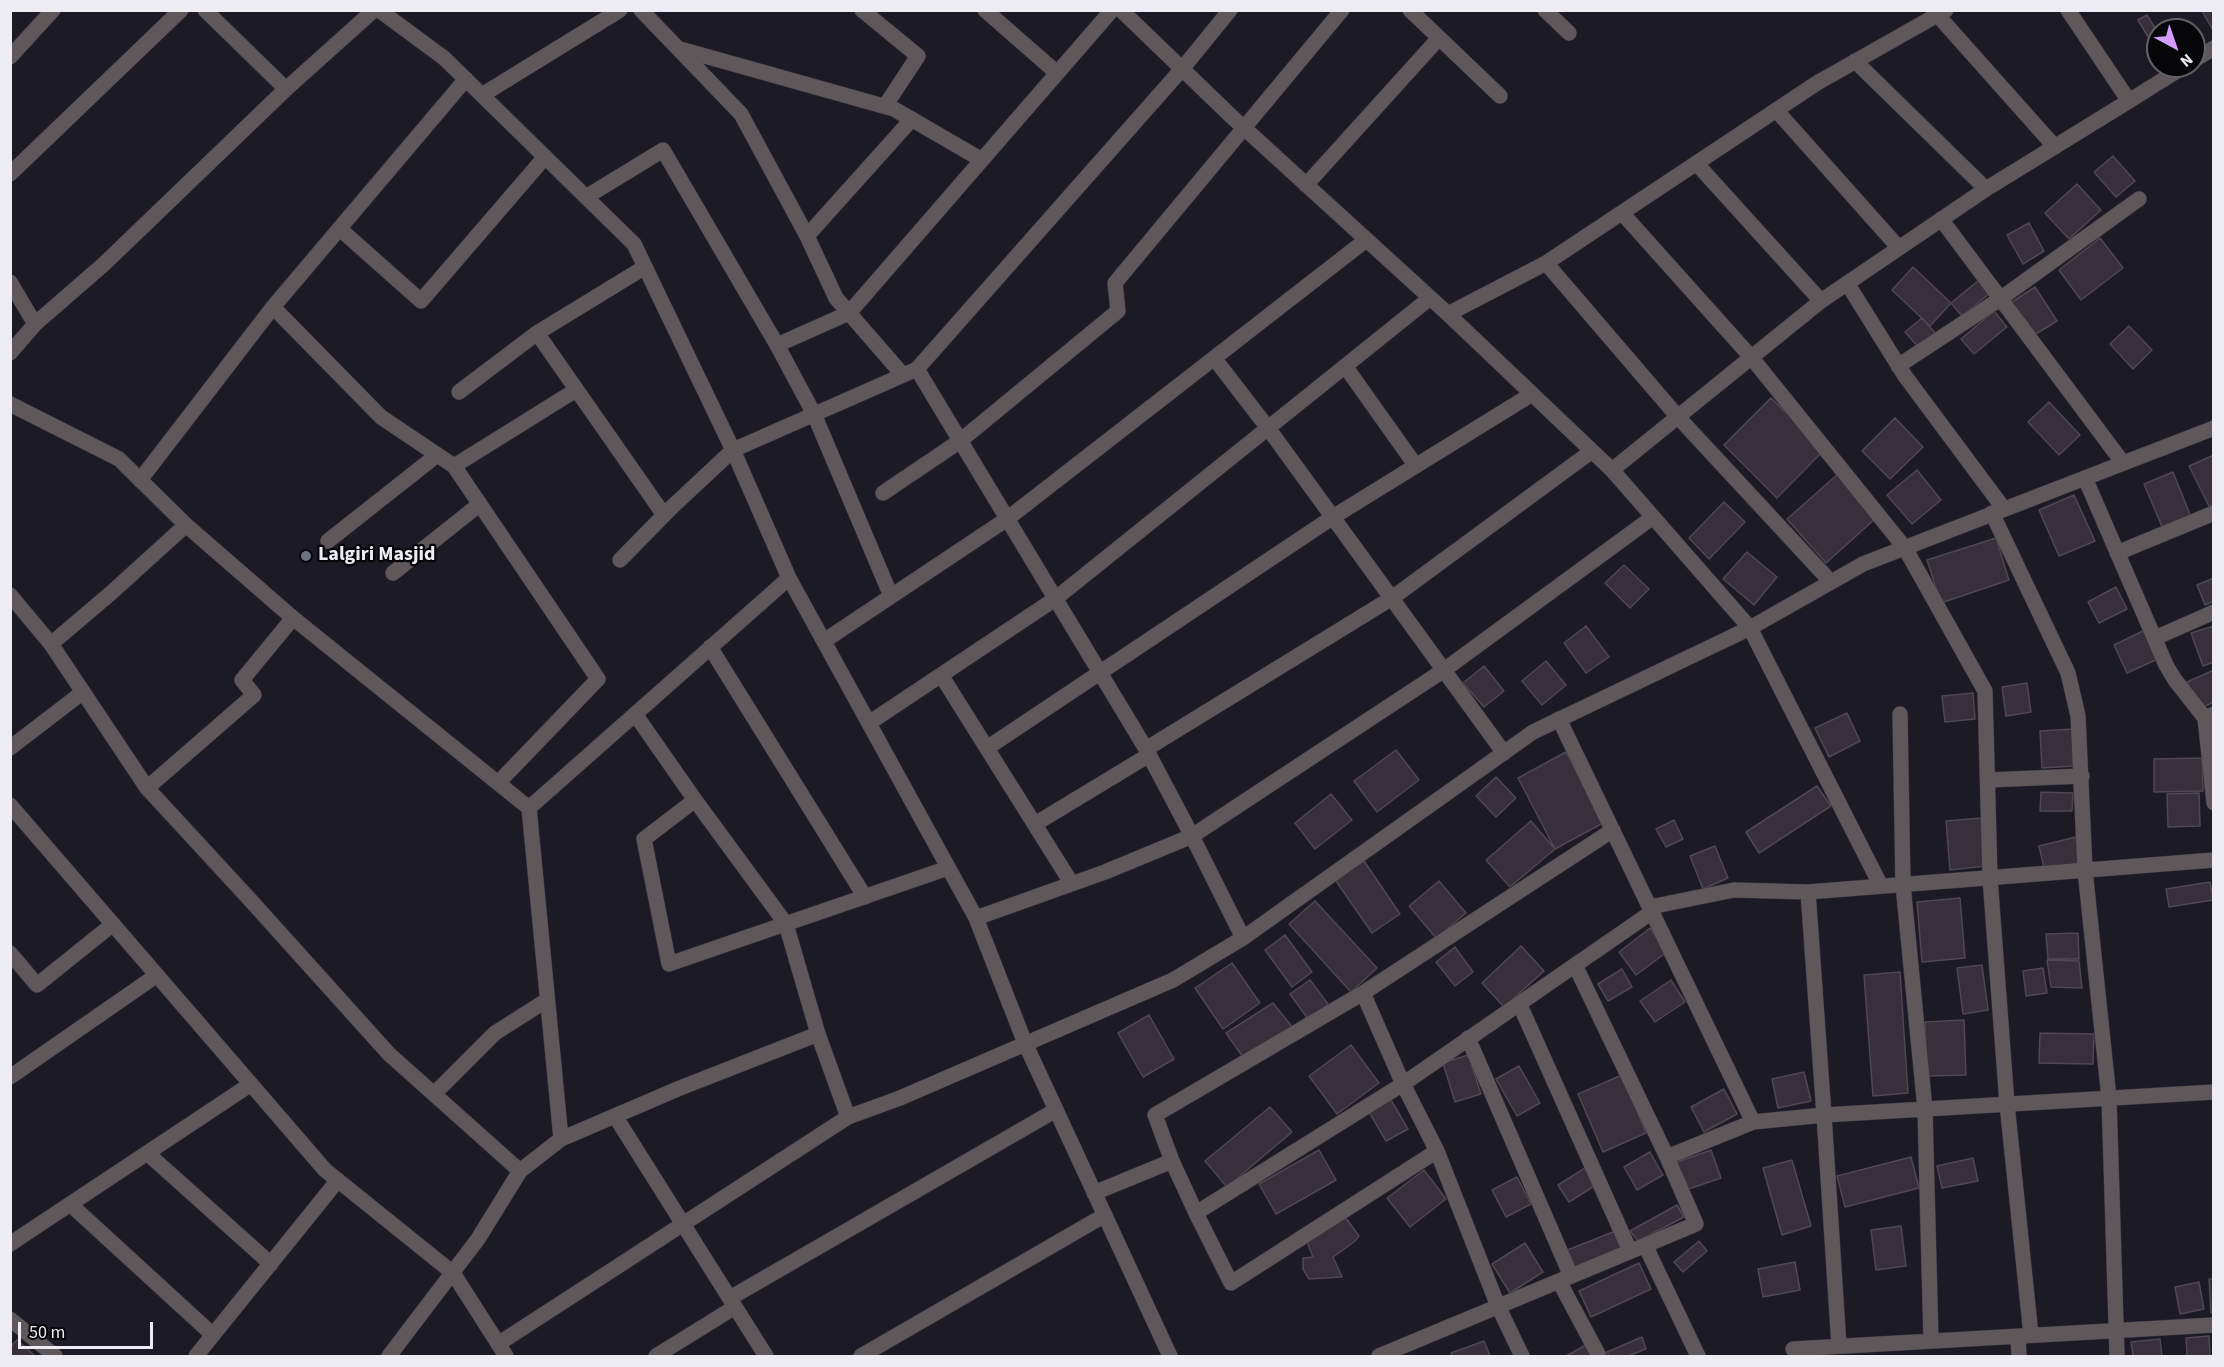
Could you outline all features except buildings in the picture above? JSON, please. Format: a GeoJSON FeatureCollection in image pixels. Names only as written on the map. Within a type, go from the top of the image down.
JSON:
{"type":"FeatureCollection","features":[{"type":"Feature","properties":{"kind":"street"},"geometry":{"type":"LineString","coordinates":[[10,57],[53,10]]}},
{"type":"Feature","properties":{"kind":"street"},"geometry":{"type":"LineString","coordinates":[[10,174],[181,10]]}},
{"type":"Feature","properties":{"kind":"street"},"geometry":{"type":"LineString","coordinates":[[205,10],[286,89]]}},
{"type":"Feature","properties":{"kind":"street"},"geometry":{"type":"LineString","coordinates":[[10,353],[35,324],[104,264],[286,89],[374,10]]}},
{"type":"Feature","properties":{"kind":"street"},"geometry":{"type":"LineString","coordinates":[[379,10],[444,58],[634,244],[733,450],[789,578],[976,918],[1025,1043],[1170,1356]]}},
{"type":"Feature","properties":{"kind":"street"},"geometry":{"type":"LineString","coordinates":[[482,95],[620,10]]}},
{"type":"Feature","properties":{"kind":"street"},"geometry":{"type":"LineString","coordinates":[[641,10],[741,114],[807,236],[836,298],[910,372],[960,441],[1148,752],[1243,938]]}},
{"type":"Feature","properties":{"kind":"street"},"geometry":{"type":"LineString","coordinates":[[862,10],[918,56],[885,106]]}},
{"type":"Feature","properties":{"kind":"street"},"geometry":{"type":"LineString","coordinates":[[985,10],[1057,73]]}},
{"type":"Feature","properties":{"kind":"street"},"geometry":{"type":"LineString","coordinates":[[777,345],[849,313],[1112,10]]}},
{"type":"Feature","properties":{"kind":"street"},"geometry":{"type":"LineString","coordinates":[[1122,10],[1244,128],[1448,314],[1612,470],[1750,628],[1881,886]]}},
{"type":"Feature","properties":{"kind":"street"},"geometry":{"type":"LineString","coordinates":[[620,560],[733,450],[910,372],[1182,69],[1230,10]]}},
{"type":"Feature","properties":{"kind":"street"},"geometry":{"type":"LineString","coordinates":[[883,493],[960,441],[1118,311],[1115,283],[1342,10]]}},
{"type":"Feature","properties":{"kind":"street"},"geometry":{"type":"LineString","coordinates":[[1545,10],[1569,33]]}},
{"type":"Feature","properties":{"kind":"street"},"geometry":{"type":"LineString","coordinates":[[2068,10],[2129,101]]}},
{"type":"Feature","properties":{"kind":"street"},"geometry":{"type":"LineString","coordinates":[[1414,12],[1500,96]]}},
{"type":"Feature","properties":{"kind":"street"},"geometry":{"type":"LineString","coordinates":[[1448,314],[1546,263],[1817,83],[1938,12],[2055,147]]}},
{"type":"Feature","properties":{"kind":"street"},"geometry":{"type":"LineString","coordinates":[[1306,185],[1439,38]]}},
{"type":"Feature","properties":{"kind":"street"},"geometry":{"type":"LineString","coordinates":[[678,49],[894,109],[982,160]]}},
{"type":"Feature","properties":{"kind":"street"},"geometry":{"type":"LineString","coordinates":[[1855,61],[1986,189]]}},
{"type":"Feature","properties":{"kind":"street"},"geometry":{"type":"LineString","coordinates":[[1612,470],[1846,283],[1986,189],[2166,78]]}},
{"type":"Feature","properties":{"kind":"street"},"geometry":{"type":"LineString","coordinates":[[140,480],[273,307],[466,79]]}},
{"type":"Feature","properties":{"kind":"street"},"geometry":{"type":"LineString","coordinates":[[1776,110],[1899,248]]}},
{"type":"Feature","properties":{"kind":"street"},"geometry":{"type":"LineString","coordinates":[[807,236],[912,119]]}},
{"type":"Feature","properties":{"kind":"street"},"geometry":{"type":"LineString","coordinates":[[586,197],[663,150],[777,345],[814,414],[891,596]]}},
{"type":"Feature","properties":{"kind":"street"},"geometry":{"type":"LineString","coordinates":[[340,229],[421,301],[545,157]]}},
{"type":"Feature","properties":{"kind":"street"},"geometry":{"type":"LineString","coordinates":[[1696,163],[1821,301]]}},
{"type":"Feature","properties":{"kind":"street"},"geometry":{"type":"LineString","coordinates":[[1898,366],[2000,299],[2139,200]]}},
{"type":"Feature","properties":{"kind":"street"},"geometry":{"type":"LineString","coordinates":[[1622,213],[1751,357],[1905,548],[1985,691],[1990,878],[2024,1336],[2019,1356]]}},
{"type":"Feature","properties":{"kind":"street"},"geometry":{"type":"LineString","coordinates":[[1941,219],[2123,463]]}},
{"type":"Feature","properties":{"kind":"street"},"geometry":{"type":"LineString","coordinates":[[824,641],[1007,519],[1366,240]]}},
{"type":"Feature","properties":{"kind":"street"},"geometry":{"type":"LineString","coordinates":[[1546,263],[1678,417],[1831,582]]}},
{"type":"Feature","properties":{"kind":"street"},"geometry":{"type":"LineString","coordinates":[[459,392],[537,333],[645,267]]}},
{"type":"Feature","properties":{"kind":"street"},"geometry":{"type":"LineString","coordinates":[[10,282],[35,324]]}},
{"type":"Feature","properties":{"kind":"street"},"geometry":{"type":"LineString","coordinates":[[1846,283],[1898,366],[1998,511],[2068,673],[2078,716],[2085,870],[2109,1098],[2117,1356]]}},
{"type":"Feature","properties":{"kind":"street"},"geometry":{"type":"LineString","coordinates":[[869,723],[1055,599],[1430,298]]}},
{"type":"Feature","properties":{"kind":"street"},"geometry":{"type":"LineString","coordinates":[[273,307],[381,417],[454,466],[598,679],[498,783]]}},
{"type":"Feature","properties":{"kind":"street"},"geometry":{"type":"LineString","coordinates":[[537,333],[664,515]]}},
{"type":"Feature","properties":{"kind":"street"},"geometry":{"type":"LineString","coordinates":[[1214,358],[1268,428],[1504,753]]}},
{"type":"Feature","properties":{"kind":"street"},"geometry":{"type":"LineString","coordinates":[[1345,366],[1416,466]]}},
{"type":"Feature","properties":{"kind":"street"},"geometry":{"type":"LineString","coordinates":[[454,466],[576,390]]}},
{"type":"Feature","properties":{"kind":"street"},"geometry":{"type":"LineString","coordinates":[[987,748],[1333,517],[1532,394]]}},
{"type":"Feature","properties":{"kind":"street"},"geometry":{"type":"LineString","coordinates":[[10,404],[119,459],[186,525],[293,618],[529,808],[561,1139]]}},
{"type":"Feature","properties":{"kind":"street"},"geometry":{"type":"LineString","coordinates":[[10,805],[325,1170],[453,1273],[502,1350],[683,1224],[849,1117],[900,1098],[1173,980],[1243,938],[1533,732],[1750,628],[1863,564],[2214,428]]}},
{"type":"Feature","properties":{"kind":"street"},"geometry":{"type":"LineString","coordinates":[[1035,824],[1392,598],[1592,451]]}},
{"type":"Feature","properties":{"kind":"street"},"geometry":{"type":"LineString","coordinates":[[328,541],[437,455]]}},
{"type":"Feature","properties":{"kind":"street"},"geometry":{"type":"LineString","coordinates":[[2085,478],[2166,665],[2175,680],[2210,716],[2214,803]]}},
{"type":"Feature","properties":{"kind":"street"},"geometry":{"type":"LineString","coordinates":[[393,573],[480,504]]}},
{"type":"Feature","properties":{"kind":"street"},"geometry":{"type":"LineString","coordinates":[[2117,553],[2214,513]]}},
{"type":"Feature","properties":{"kind":"street"},"geometry":{"type":"LineString","coordinates":[[976,918],[1072,884],[1192,836],[1444,670],[1653,517]]}},
{"type":"Feature","properties":{"kind":"street"},"geometry":{"type":"LineString","coordinates":[[51,644],[186,525]]}},
{"type":"Feature","properties":{"kind":"street"},"geometry":{"type":"LineString","coordinates":[[529,808],[789,578]]}},
{"type":"Feature","properties":{"kind":"street"},"geometry":{"type":"LineString","coordinates":[[10,595],[51,644],[147,788],[389,1054],[520,1171]]}},
{"type":"Feature","properties":{"kind":"street"},"geometry":{"type":"LineString","coordinates":[[2155,638],[2214,612]]}},
{"type":"Feature","properties":{"kind":"street"},"geometry":{"type":"LineString","coordinates":[[147,788],[254,695],[242,680],[293,618]]}},
{"type":"Feature","properties":{"kind":"street"},"geometry":{"type":"LineString","coordinates":[[710,647],[865,897]]}},
{"type":"Feature","properties":{"kind":"street"},"geometry":{"type":"LineString","coordinates":[[941,675],[1072,884]]}},
{"type":"Feature","properties":{"kind":"street"},"geometry":{"type":"LineString","coordinates":[[11,746],[83,692]]}},
{"type":"Feature","properties":{"kind":"street"},"geometry":{"type":"LineString","coordinates":[[634,714],[694,800],[786,924],[818,1034],[849,1117]]}},
{"type":"Feature","properties":{"kind":"street"},"geometry":{"type":"LineString","coordinates":[[1900,714],[1903,885],[1925,1109],[1931,1341]]}},
{"type":"Feature","properties":{"kind":"street"},"geometry":{"type":"LineString","coordinates":[[1559,719],[1754,1122]]}},
{"type":"Feature","properties":{"kind":"street"},"geometry":{"type":"LineString","coordinates":[[1988,780],[2082,776]]}},
{"type":"Feature","properties":{"kind":"street"},"geometry":{"type":"LineString","coordinates":[[694,800],[644,839],[669,964],[948,867]]}},
{"type":"Feature","properties":{"kind":"street"},"geometry":{"type":"LineString","coordinates":[[1437,1151],[1230,1283],[1172,1161],[1155,1115],[1363,993],[1613,830]]}},
{"type":"Feature","properties":{"kind":"street"},"geometry":{"type":"LineString","coordinates":[[1196,1213],[1402,1084],[1651,910],[1734,890],[1808,892],[2214,860]]}},
{"type":"Feature","properties":{"kind":"street"},"geometry":{"type":"LineString","coordinates":[[1808,892],[1839,1346]]}},
{"type":"Feature","properties":{"kind":"street"},"geometry":{"type":"LineString","coordinates":[[10,953],[37,985],[113,924]]}},
{"type":"Feature","properties":{"kind":"street"},"geometry":{"type":"LineString","coordinates":[[1379,1356],[1696,1224],[1667,1157],[1575,965]]}},
{"type":"Feature","properties":{"kind":"street"},"geometry":{"type":"LineString","coordinates":[[10,1077],[157,975]]}},
{"type":"Feature","properties":{"kind":"street"},"geometry":{"type":"LineString","coordinates":[[1363,993],[1402,1084],[1437,1151],[1498,1306],[1522,1356]]}},
{"type":"Feature","properties":{"kind":"street"},"geometry":{"type":"LineString","coordinates":[[434,1094],[495,1033],[547,1000]]}},
{"type":"Feature","properties":{"kind":"street"},"geometry":{"type":"LineString","coordinates":[[1519,1004],[1630,1251]]}},
{"type":"Feature","properties":{"kind":"street"},"geometry":{"type":"LineString","coordinates":[[389,1356],[478,1239],[520,1171],[561,1139],[680,1088],[818,1034]]}},
{"type":"Feature","properties":{"kind":"street"},"geometry":{"type":"LineString","coordinates":[[1468,1038],[1599,1356]]}},
{"type":"Feature","properties":{"kind":"street"},"geometry":{"type":"LineString","coordinates":[[10,1244],[251,1084]]}},
{"type":"Feature","properties":{"kind":"street"},"geometry":{"type":"LineString","coordinates":[[1667,1157],[1754,1122],[1824,1115],[2214,1092]]}},
{"type":"Feature","properties":{"kind":"street"},"geometry":{"type":"LineString","coordinates":[[656,1356],[733,1303],[1056,1110]]}},
{"type":"Feature","properties":{"kind":"street"},"geometry":{"type":"LineString","coordinates":[[615,1116],[766,1356]]}},
{"type":"Feature","properties":{"kind":"street"},"geometry":{"type":"LineString","coordinates":[[147,1153],[271,1264]]}},
{"type":"Feature","properties":{"kind":"street"},"geometry":{"type":"LineString","coordinates":[[1094,1193],[1172,1161]]}},
{"type":"Feature","properties":{"kind":"street"},"geometry":{"type":"LineString","coordinates":[[196,1356],[338,1180]]}},
{"type":"Feature","properties":{"kind":"street"},"geometry":{"type":"LineString","coordinates":[[70,1204],[213,1335]]}},
{"type":"Feature","properties":{"kind":"street"},"geometry":{"type":"LineString","coordinates":[[869,1354],[1105,1215]]}},
{"type":"Feature","properties":{"kind":"street"},"geometry":{"type":"LineString","coordinates":[[1645,1245],[1698,1356]]}},
{"type":"Feature","properties":{"kind":"street"},"geometry":{"type":"LineString","coordinates":[[10,1319],[55,1356]]}},
{"type":"Feature","properties":{"kind":"street"},"geometry":{"type":"LineString","coordinates":[[1798,1356],[1793,1349],[2214,1325]]}},
{"type":"Feature","properties":{"kind":"place","name":"Lalgiri Masjid"},"geometry":{"type":"Point","coordinates":[306,556]}}]}
